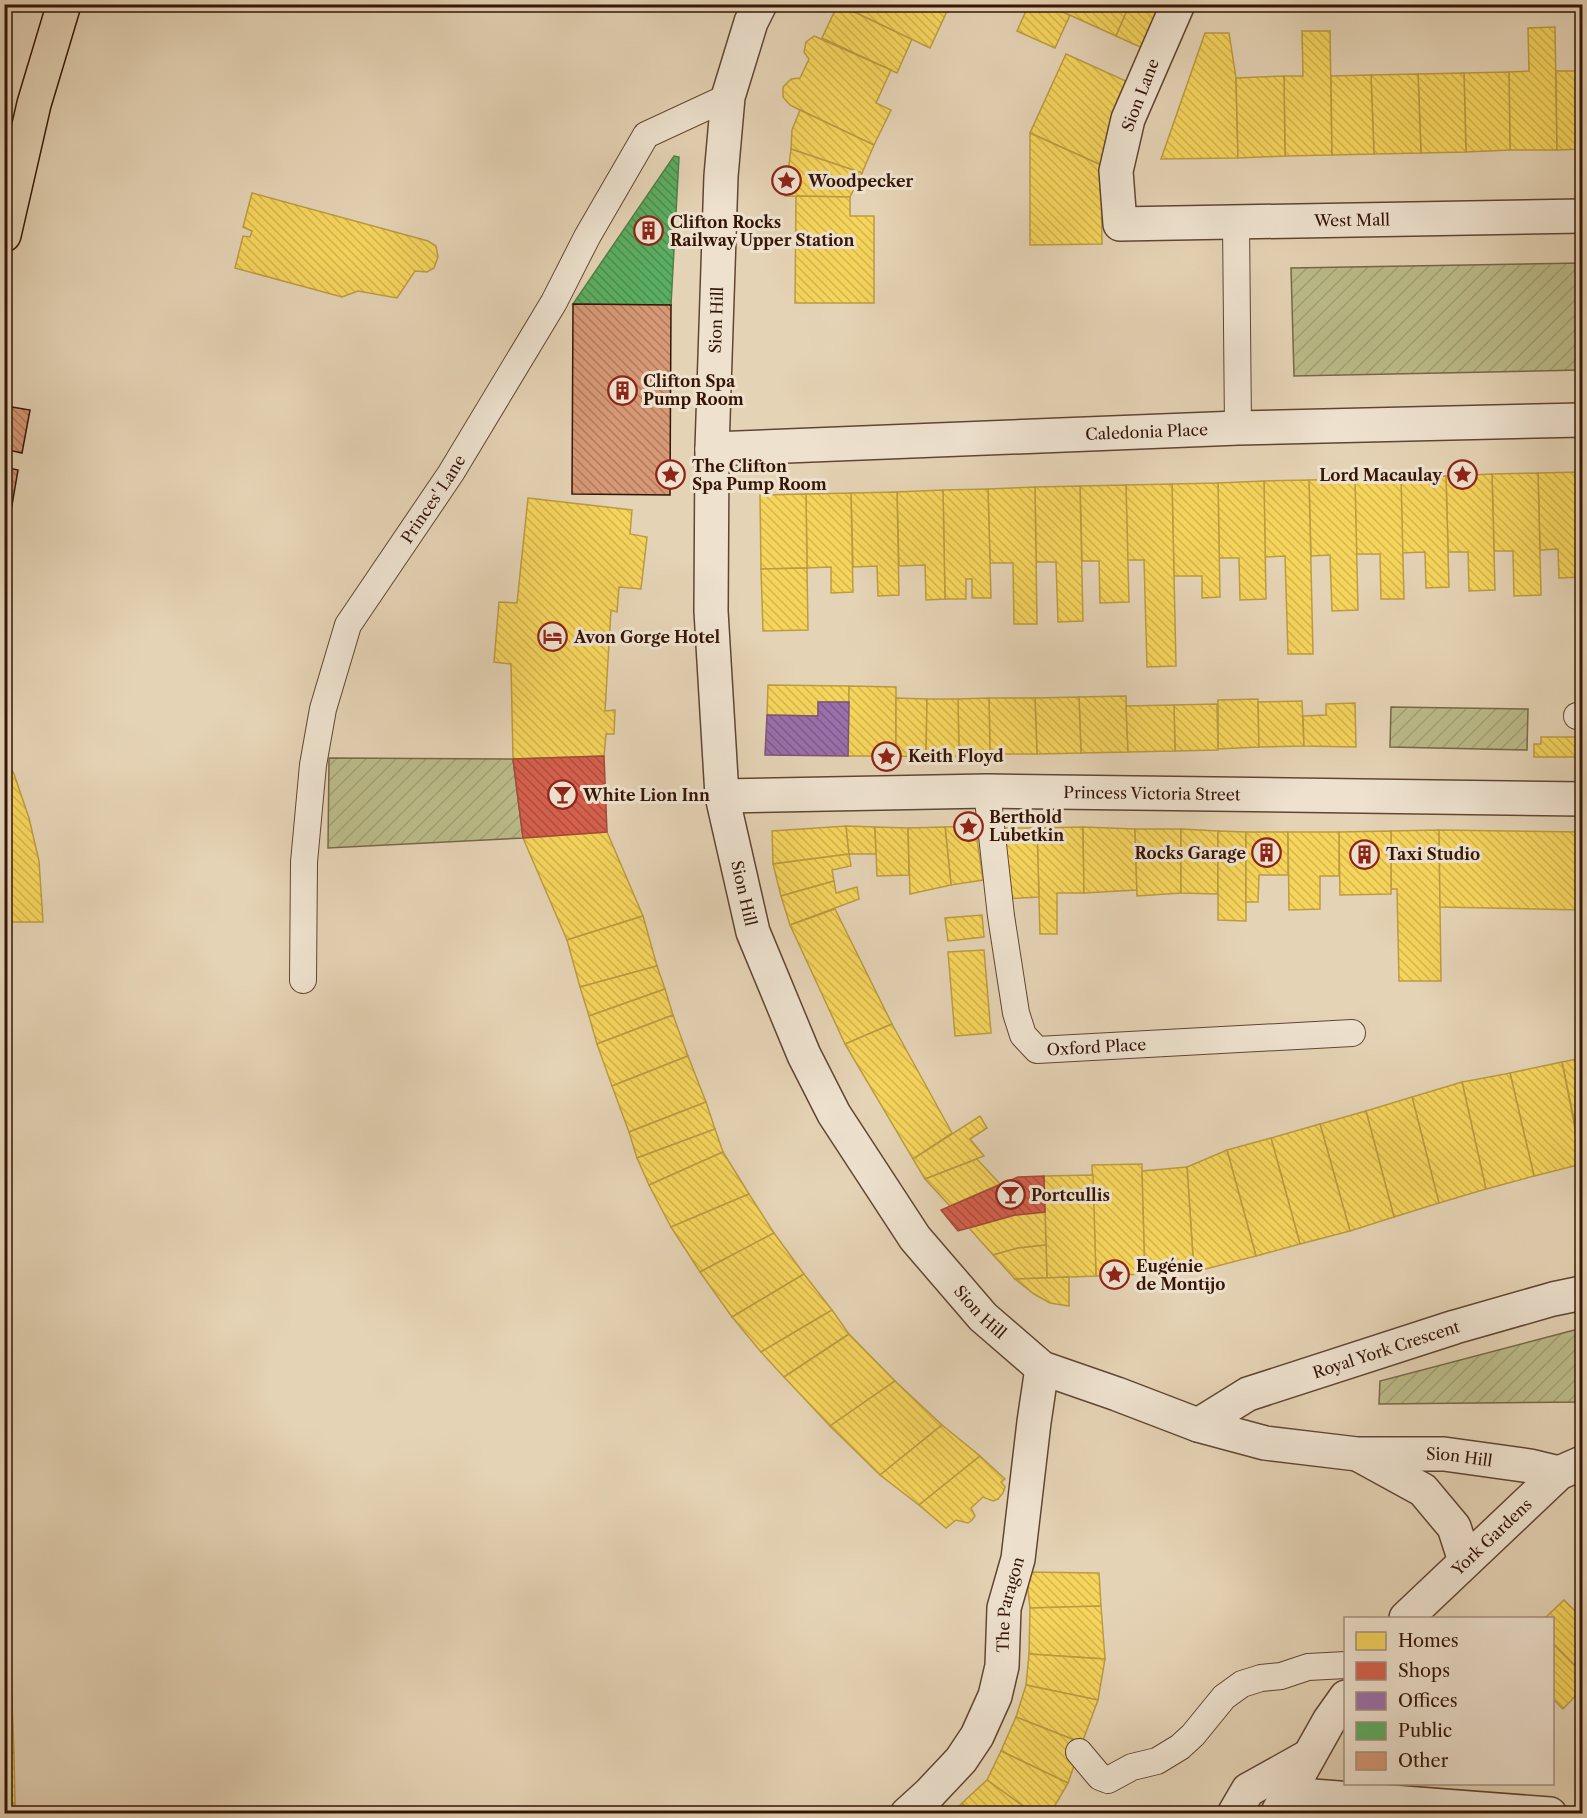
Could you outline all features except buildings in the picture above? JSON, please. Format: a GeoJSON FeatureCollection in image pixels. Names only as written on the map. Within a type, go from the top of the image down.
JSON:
{"type":"FeatureCollection","features":[{"type":"Feature","properties":{"kind":"highway"},"geometry":{"type":"LineString","coordinates":[[4,235],[34,104],[64,4]]}},
{"type":"Feature","properties":{"kind":"street","name":"Sion Hill"},"geometry":{"type":"LineString","coordinates":[[760,4],[751,22],[728,97],[721,177],[712,449],[711,611],[722,796],[753,932],[804,1054],[834,1114],[915,1238],[983,1317],[1042,1368],[1198,1425],[1264,1443],[1357,1454],[1444,1454],[1530,1466],[1571,1468]]}},
{"type":"Feature","properties":{"kind":"street","name":"Sion Lane"},"geometry":{"type":"LineString","coordinates":[[1120,224],[1116,171],[1128,119],[1178,4]]}},
{"type":"Feature","properties":{"kind":"street","name":"West Mall"},"geometry":{"type":"LineString","coordinates":[[1120,224],[1582,216]]}},
{"type":"Feature","properties":{"kind":"street","name":"Caledonia Place"},"geometry":{"type":"LineString","coordinates":[[712,449],[1238,428],[1582,420]]}},
{"type":"Feature","properties":{"kind":"street","name":"Princess Victoria Street"},"geometry":{"type":"LineString","coordinates":[[722,796],[987,791],[1582,799]]}},
{"type":"Feature","properties":{"kind":"street","name":"Royal York Crescent"},"geometry":{"type":"LineString","coordinates":[[1198,1425],[1248,1394],[1455,1327],[1582,1293]]}},
{"type":"Feature","properties":{"kind":"street","name":"The Paragon"},"geometry":{"type":"LineString","coordinates":[[907,1814],[957,1765],[977,1736],[995,1696],[1002,1666],[1004,1608],[1018,1558],[1042,1368]]}},
{"type":"Feature","properties":{"kind":"street","name":"Sion Hill"},"geometry":{"type":"LineString","coordinates":[[1357,1454],[1423,1490],[1454,1527],[1465,1561]]}},
{"type":"Feature","properties":{"kind":"street","name":"York Gardens"},"geometry":{"type":"LineString","coordinates":[[1407,1617],[1465,1561],[1571,1468]]}},
{"type":"Feature","properties":{"kind":"street"},"geometry":{"type":"LineString","coordinates":[[1344,1700],[1329,1721],[1282,1804],[1550,1814]]}},
{"type":"Feature","properties":{"kind":"street"},"geometry":{"type":"LineString","coordinates":[[1234,1814],[1248,1790],[1310,1756]]}},
{"type":"Feature","properties":{"kind":"lane","name":"Princes' Lane"},"geometry":{"type":"LineString","coordinates":[[303,980],[304,862],[313,765],[323,709],[348,625],[452,473],[554,302],[587,237],[646,135],[728,97]]}},
{"type":"Feature","properties":{"kind":"lane"},"geometry":{"type":"LineString","coordinates":[[1236,222],[1238,428]]}},
{"type":"Feature","properties":{"kind":"lane","name":"Oxford Place"},"geometry":{"type":"LineString","coordinates":[[987,791],[1001,916],[1016,1013],[1023,1035],[1037,1050],[1352,1033]]}},
{"type":"Feature","properties":{"kind":"lane"},"geometry":{"type":"LineString","coordinates":[[1079,1752],[1100,1777],[1108,1780],[1132,1767],[1157,1761],[1180,1747],[1193,1735],[1224,1697],[1242,1684],[1261,1678],[1281,1676],[1308,1667],[1344,1665]]}},
{"type":"Feature","properties":{"kind":"green space"},"geometry":{"type":"Polygon","coordinates":[[[1582,263],[1582,370],[1294,376],[1291,268],[1582,263]]]}},
{"type":"Feature","properties":{"kind":"green space"},"geometry":{"type":"Polygon","coordinates":[[[1391,707],[1528,709],[1527,750],[1390,747],[1391,707]]]}},
{"type":"Feature","properties":{"kind":"green space"},"geometry":{"type":"Polygon","coordinates":[[[329,758],[513,759],[523,838],[328,848],[329,758]]]}},
{"type":"Feature","properties":{"kind":"green space"},"geometry":{"type":"Polygon","coordinates":[[[1582,1328],[1582,1402],[1379,1404],[1380,1381],[1582,1328]]]}},
{"type":"Feature","properties":{"kind":"place","name":"Woodpecker"},"geometry":{"type":"Point","coordinates":[787,181]}},
{"type":"Feature","properties":{"kind":"place","name":"Clifton Rocks Railway Upper Station"},"geometry":{"type":"Point","coordinates":[649,231]}},
{"type":"Feature","properties":{"kind":"place","name":"Clifton Spa Pump Room"},"geometry":{"type":"Point","coordinates":[622,390]}},
{"type":"Feature","properties":{"kind":"place","name":"The Clifton Spa Pump Room"},"geometry":{"type":"Point","coordinates":[671,475]}},
{"type":"Feature","properties":{"kind":"place","name":"Lord Macaulay"},"geometry":{"type":"Point","coordinates":[1463,475]}},
{"type":"Feature","properties":{"kind":"place","name":"Avon Gorge Hotel"},"geometry":{"type":"Point","coordinates":[553,637]}},
{"type":"Feature","properties":{"kind":"place","name":"Keith Floyd"},"geometry":{"type":"Point","coordinates":[887,756]}},
{"type":"Feature","properties":{"kind":"place","name":"White Lion Inn"},"geometry":{"type":"Point","coordinates":[562,795]}},
{"type":"Feature","properties":{"kind":"place","name":"Berthold Lubetkin"},"geometry":{"type":"Point","coordinates":[968,826]}},
{"type":"Feature","properties":{"kind":"place","name":"Rocks Garage"},"geometry":{"type":"Point","coordinates":[1267,853]}},
{"type":"Feature","properties":{"kind":"place","name":"Taxi Studio"},"geometry":{"type":"Point","coordinates":[1365,854]}},
{"type":"Feature","properties":{"kind":"place","name":"Portcullis"},"geometry":{"type":"Point","coordinates":[1010,1195]}},
{"type":"Feature","properties":{"kind":"place","name":"Eugénie de Montijo"},"geometry":{"type":"Point","coordinates":[1115,1275]}}]}
